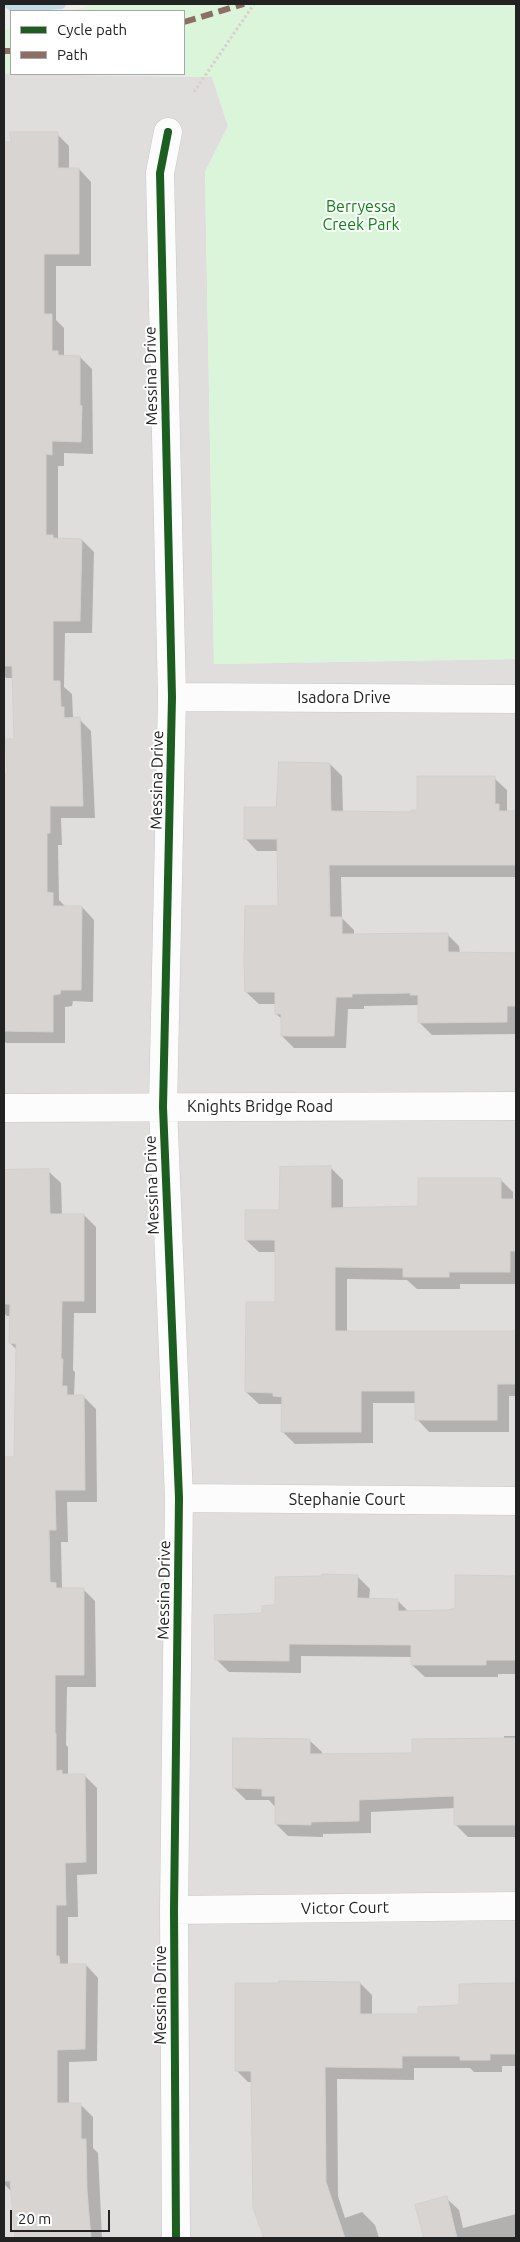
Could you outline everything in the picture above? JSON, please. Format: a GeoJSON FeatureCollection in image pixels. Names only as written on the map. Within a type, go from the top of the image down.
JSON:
{"type":"FeatureCollection","features":[{"type":"Feature","properties":{"kind":"street","name":"Messina Drive"},"geometry":{"type":"LineString","coordinates":[[168,132],[160,173],[172,697],[163,1107],[179,1498],[174,1910],[176,2238]]}},
{"type":"Feature","properties":{"kind":"street","name":"Isadora Drive"},"geometry":{"type":"LineString","coordinates":[[172,697],[516,698]]}},
{"type":"Feature","properties":{"kind":"street","name":"Knights Bridge Road"},"geometry":{"type":"LineString","coordinates":[[4,1108],[516,1106]]}},
{"type":"Feature","properties":{"kind":"street","name":"Stephanie Court"},"geometry":{"type":"LineString","coordinates":[[179,1498],[516,1501]]}},
{"type":"Feature","properties":{"kind":"street","name":"Victor Court"},"geometry":{"type":"LineString","coordinates":[[174,1910],[516,1906]]}},
{"type":"Feature","properties":{"kind":"path"},"geometry":{"type":"LineString","coordinates":[[194,92],[254,4]]}},
{"type":"Feature","properties":{"kind":"shaded area"},"geometry":{"type":"Polygon","coordinates":[[[4,74],[212,77],[228,126],[205,172],[214,664],[516,659],[516,2238],[4,2238],[4,74]]]}},
{"type":"Feature","properties":{"kind":"green space","name":"Berryessa Creek Park"},"geometry":{"type":"Polygon","coordinates":[[[93,4],[516,4],[516,659],[214,664],[205,172],[228,126],[212,77],[83,75],[185,75],[185,10],[76,10],[93,4]]]}},
{"type":"Feature","properties":{"kind":"green space"},"geometry":{"type":"Polygon","coordinates":[[[10,28],[10,74],[4,74],[4,30],[10,28]]]}},
{"type":"Feature","properties":{"kind":"building"},"geometry":{"type":"Polygon","coordinates":[[[10,132],[58,132],[58,168],[79,168],[79,254],[44,254],[44,314],[52,314],[52,351],[58,351],[58,355],[80,356],[80,405],[82,406],[81,442],[52,441],[52,455],[46,454],[46,535],[53,535],[53,538],[82,539],[80,621],[53,621],[53,681],[60,681],[61,707],[64,707],[64,718],[80,717],[83,806],[50,806],[50,833],[47,833],[47,892],[53,893],[53,906],[82,906],[81,990],[61,990],[60,994],[53,995],[53,1032],[4,1031],[4,774],[7,774],[6,739],[14,739],[12,666],[4,666],[4,142],[11,142],[10,132]]]}},
{"type":"Feature","properties":{"kind":"building"},"geometry":{"type":"Polygon","coordinates":[[[279,762],[330,763],[331,811],[411,812],[411,810],[417,810],[417,776],[495,776],[495,804],[499,804],[499,811],[516,811],[516,865],[329,865],[330,917],[342,917],[342,934],[448,933],[448,952],[516,953],[516,1006],[507,1006],[507,1022],[418,1023],[418,995],[410,995],[411,993],[352,994],[352,997],[336,997],[334,1036],[281,1036],[281,1014],[275,1014],[275,992],[245,992],[244,962],[245,906],[278,906],[277,839],[244,839],[244,807],[276,807],[279,762]]]}},
{"type":"Feature","properties":{"kind":"building"},"geometry":{"type":"Polygon","coordinates":[[[331,1166],[331,1208],[418,1206],[418,1178],[501,1178],[501,1199],[516,1199],[516,1251],[510,1251],[510,1272],[449,1272],[449,1277],[403,1277],[403,1268],[335,1267],[335,1331],[516,1331],[516,1384],[497,1384],[497,1420],[415,1420],[415,1391],[361,1391],[361,1432],[281,1432],[282,1397],[273,1396],[273,1393],[245,1392],[246,1302],[275,1302],[275,1240],[245,1240],[245,1210],[279,1210],[280,1167],[331,1166]]]}},
{"type":"Feature","properties":{"kind":"building"},"geometry":{"type":"Polygon","coordinates":[[[49,1169],[50,1214],[84,1214],[84,1301],[62,1301],[61,1359],[63,1359],[62,1386],[67,1386],[67,1395],[84,1395],[85,1490],[55,1490],[56,1530],[49,1530],[50,1582],[56,1583],[56,1588],[84,1588],[84,1675],[55,1675],[55,1733],[56,1771],[62,1770],[62,1774],[85,1774],[86,1862],[65,1863],[66,1905],[56,1905],[56,1956],[59,1956],[60,1964],[86,1964],[85,2049],[57,2050],[57,2103],[81,2103],[81,2139],[86,2139],[87,2190],[91,2238],[15,2238],[10,2181],[4,2181],[4,1457],[14,1457],[16,1344],[9,1343],[10,1304],[4,1304],[4,1170],[49,1169]]]}},
{"type":"Feature","properties":{"kind":"building"},"geometry":{"type":"Polygon","coordinates":[[[322,1574],[358,1575],[357,1598],[398,1599],[398,1611],[448,1610],[455,1608],[455,1575],[516,1576],[516,1660],[486,1660],[486,1665],[411,1665],[411,1645],[289,1644],[289,1661],[215,1660],[214,1615],[262,1613],[262,1606],[275,1605],[275,1577],[322,1576],[322,1574]]]}},
{"type":"Feature","properties":{"kind":"building"},"geometry":{"type":"Polygon","coordinates":[[[233,1738],[310,1739],[310,1754],[412,1753],[412,1739],[516,1738],[516,1825],[454,1825],[454,1796],[359,1800],[359,1821],[311,1822],[311,1825],[275,1824],[275,1796],[262,1796],[262,1789],[233,1788],[233,1738]]]}},
{"type":"Feature","properties":{"kind":"building"},"geometry":{"type":"Polygon","coordinates":[[[279,1981],[360,1982],[360,2014],[418,2014],[418,2007],[459,2005],[459,1984],[516,1983],[516,2054],[490,2054],[490,2060],[460,2060],[460,2056],[402,2056],[402,2068],[325,2067],[326,2182],[345,2238],[264,2238],[253,2208],[251,2071],[235,2071],[235,1983],[279,1983],[279,1981]]]}},
{"type":"Feature","properties":{"kind":"building"},"geometry":{"type":"Polygon","coordinates":[[[447,2196],[457,2238],[424,2238],[415,2205],[447,2196]]]}},
{"type":"Feature","properties":{"kind":"waterway"},"geometry":{"type":"LineString","coordinates":[[9,4],[13,7],[61,4]]}},
{"type":"Feature","properties":{"kind":"marked path"},"geometry":{"type":"LineString","coordinates":[[185,22],[244,4]]}},
{"type":"Feature","properties":{"kind":"marked path"},"geometry":{"type":"LineString","coordinates":[[4,51],[10,51]]}},
{"type":"Feature","properties":{"kind":"cycle path"},"geometry":{"type":"LineString","coordinates":[[168,132],[160,173],[172,697],[163,1107],[179,1498],[174,1910],[176,2238]]}}]}
